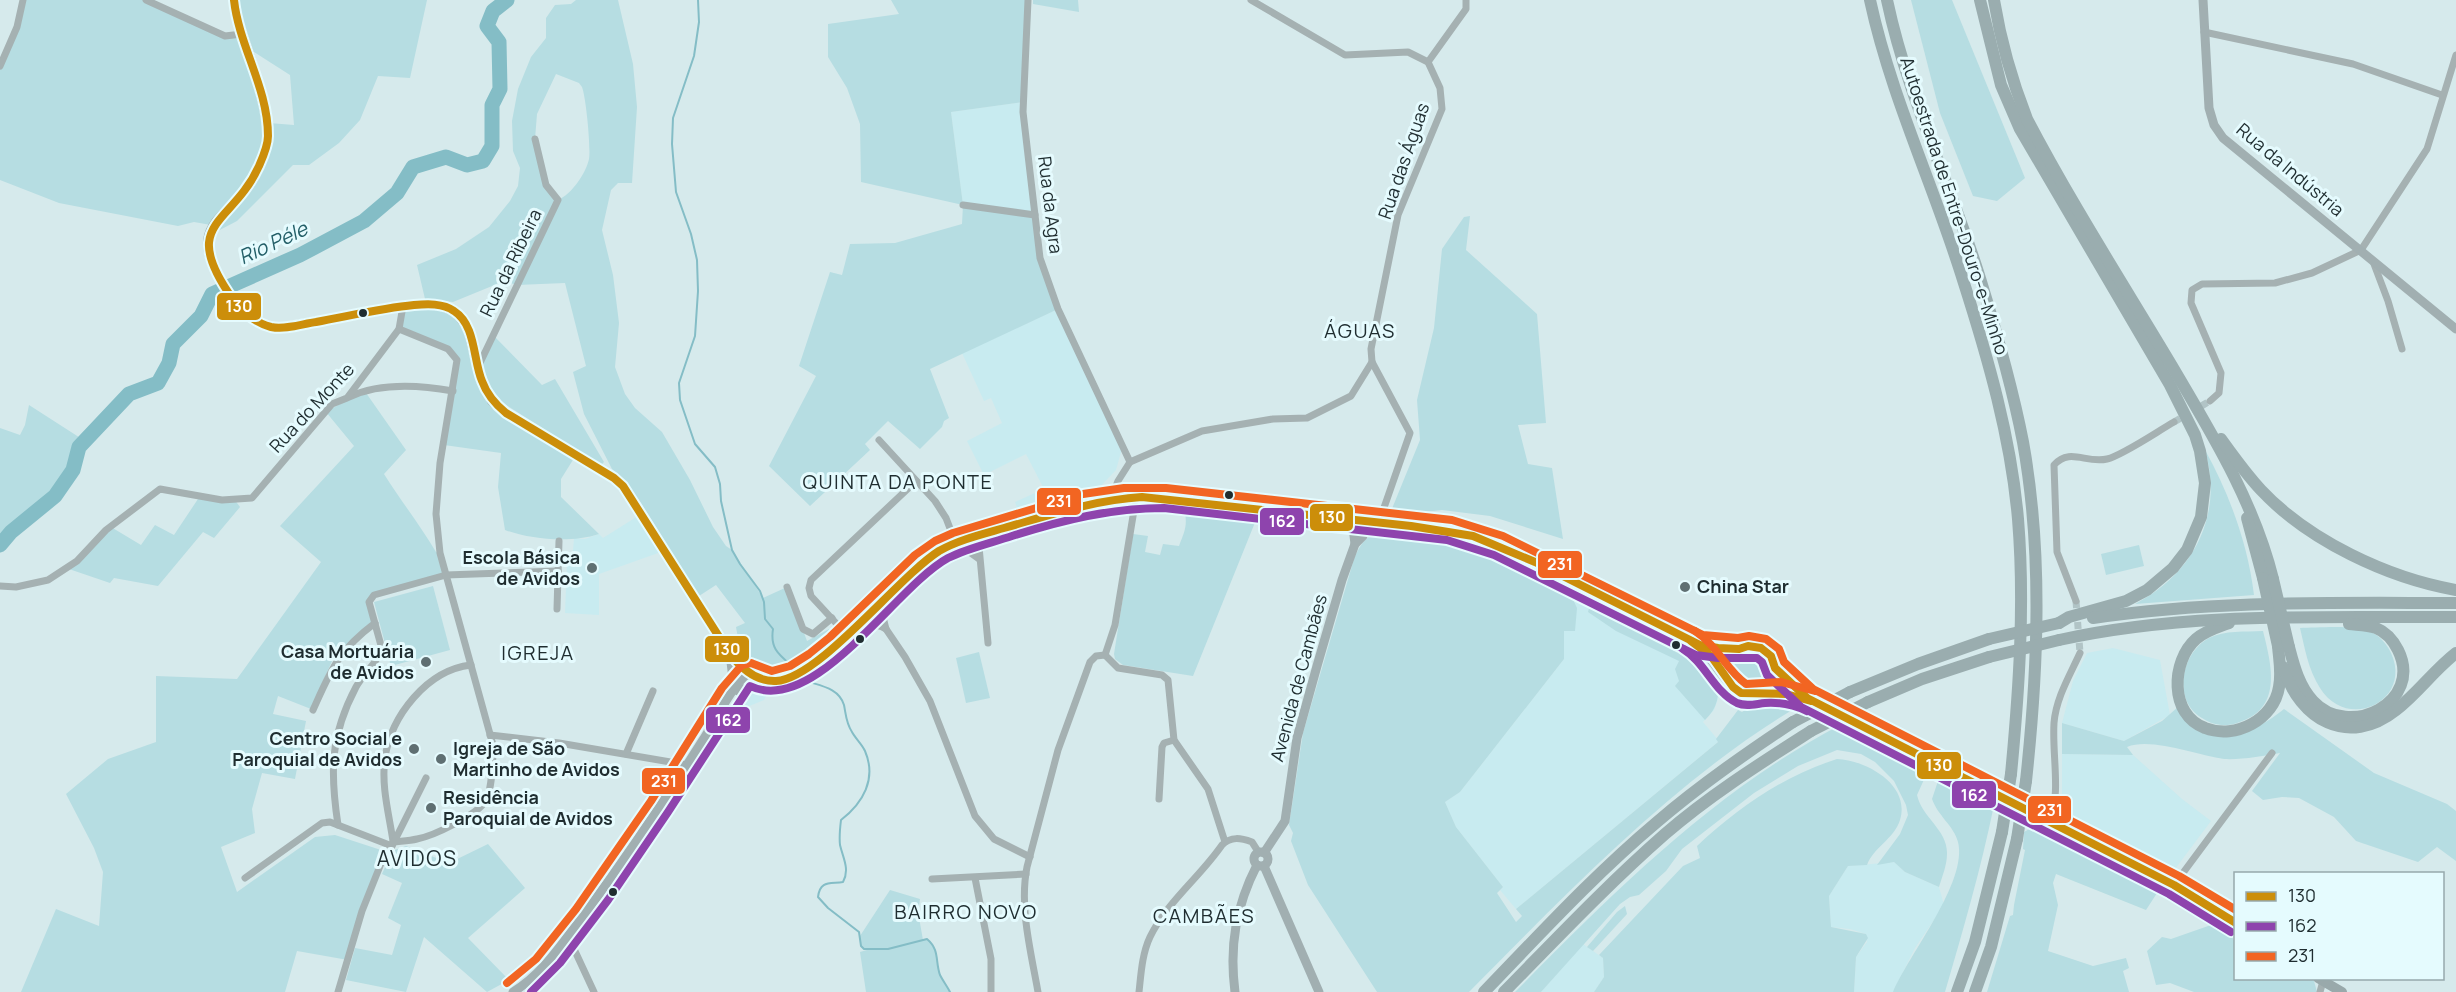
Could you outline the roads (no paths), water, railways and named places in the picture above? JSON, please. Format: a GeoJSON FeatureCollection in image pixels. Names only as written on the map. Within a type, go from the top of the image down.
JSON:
{"type":"FeatureCollection","features":[{"type":"Feature","properties":{"kind":"highway","name":"Autoestrada de Entre-Douro-e-Minho"},"geometry":{"type":"LineString","coordinates":[[1870,0],[1898,100],[1963,278],[1987,359],[2007,446],[2018,519],[2020,603],[2018,699],[2011,774],[2002,832],[1975,942],[1957,992]]}},
{"type":"Feature","properties":{"kind":"highway","name":"Autoestrada de Entre-Douro-e-Minho"},"geometry":{"type":"LineString","coordinates":[[1887,0],[1913,95],[1978,273],[2003,355],[2023,443],[2032,518],[2037,603],[2034,700],[2026,781],[2017,839],[1991,947],[1975,992]]}},
{"type":"Feature","properties":{"kind":"highway"},"geometry":{"type":"LineString","coordinates":[[1982,0],[1992,54],[2001,85],[2020,129],[2170,385],[2195,435],[2205,483],[2201,517],[2187,550],[2174,568],[2147,590],[2126,601],[2059,623]]}},
{"type":"Feature","properties":{"kind":"highway"},"geometry":{"type":"LineString","coordinates":[[1994,0],[2009,75],[2027,119],[2190,396],[2248,503],[2260,532],[2290,685],[2304,707],[2327,723],[2347,727],[2367,725],[2387,716],[2456,653]]}},
{"type":"Feature","properties":{"kind":"highway"},"geometry":{"type":"LineString","coordinates":[[2170,385],[2188,410],[2242,507],[2268,579]]}},
{"type":"Feature","properties":{"kind":"highway"},"geometry":{"type":"LineString","coordinates":[[2190,396],[2240,466],[2263,492],[2288,514],[2353,555],[2422,582],[2456,590]]}},
{"type":"Feature","properties":{"kind":"highway"},"geometry":{"type":"LineString","coordinates":[[1484,992],[1586,888],[1656,822],[1734,760],[1793,722],[1850,692],[1918,663],[1989,639],[2059,623],[2130,613],[2229,604],[2456,603]]}},
{"type":"Feature","properties":{"kind":"highway"},"geometry":{"type":"LineString","coordinates":[[2283,646],[2303,688],[2318,706],[2334,715],[2351,718],[2367,715],[2383,708],[2394,697],[2402,683],[2403,668],[2397,648],[2382,630],[2340,623],[2336,617]]}},
{"type":"Feature","properties":{"kind":"highway"},"geometry":{"type":"LineString","coordinates":[[1504,992],[1593,900],[1666,833],[1744,774],[1811,731],[1868,702],[1922,679],[1989,657],[2059,640],[2160,623],[2238,618],[2456,617]]}},
{"type":"Feature","properties":{"kind":"highway"},"geometry":{"type":"LineString","coordinates":[[2238,618],[2197,638],[2187,649],[2180,663],[2177,675],[2181,701],[2187,713],[2204,728],[2229,732],[2254,723],[2265,714],[2274,703],[2279,689],[2283,646]]}},
{"type":"Feature","properties":{"kind":"main road"},"geometry":{"type":"LineString","coordinates":[[234,0],[258,83],[268,138],[260,166],[245,191],[212,225],[208,239],[208,252],[214,272],[233,300],[251,318],[264,325],[281,328],[404,306],[430,304],[455,311],[468,328],[481,380],[492,401],[506,413],[614,477],[623,486],[730,654],[749,673],[768,681],[786,678],[808,668],[932,556],[959,543],[1078,506],[1111,499],[1136,498],[1165,498],[1449,530],[1498,545],[1700,645],[1740,649]]}},
{"type":"Feature","properties":{"kind":"main road"},"geometry":{"type":"LineString","coordinates":[[1700,645],[1740,692],[1807,698]]}},
{"type":"Feature","properties":{"kind":"main road"},"geometry":{"type":"LineString","coordinates":[[1728,678],[1729,659],[1740,649],[1748,646],[1761,648],[1771,656],[1775,668],[1807,698],[2174,885],[2234,922]]}},
{"type":"Feature","properties":{"kind":"main road"},"geometry":{"type":"LineString","coordinates":[[1760,693],[1772,682],[1775,668]]}},
{"type":"Feature","properties":{"kind":"main road"},"geometry":{"type":"LineString","coordinates":[[2320,984],[2337,991]]}},
{"type":"Feature","properties":{"kind":"street"},"geometry":{"type":"LineString","coordinates":[[0,66],[17,27],[23,0]]}},
{"type":"Feature","properties":{"kind":"street"},"geometry":{"type":"LineString","coordinates":[[146,0],[225,36],[242,34]]}},
{"type":"Feature","properties":{"kind":"street","name":"Rua da Agra"},"geometry":{"type":"LineString","coordinates":[[1028,0],[1023,112],[1040,258],[1058,309],[1130,462]]}},
{"type":"Feature","properties":{"kind":"street"},"geometry":{"type":"LineString","coordinates":[[1251,0],[1345,56],[1408,52],[1428,62],[1466,9],[1466,0]]}},
{"type":"Feature","properties":{"kind":"street","name":"Rua da Indústria"},"geometry":{"type":"LineString","coordinates":[[2203,0],[2209,108],[2214,125],[2233,147],[2456,329]]}},
{"type":"Feature","properties":{"kind":"street"},"geometry":{"type":"LineString","coordinates":[[2204,32],[2353,64],[2442,95]]}},
{"type":"Feature","properties":{"kind":"street"},"geometry":{"type":"LineString","coordinates":[[2210,401],[2219,393],[2221,373],[2191,303],[2192,290],[2202,284],[2275,283],[2312,273],[2361,250],[2427,149],[2456,55]]}},
{"type":"Feature","properties":{"kind":"street","name":"Rua das Águas"},"geometry":{"type":"LineString","coordinates":[[1372,362],[1371,349],[1398,215],[1442,109],[1440,88],[1428,62]]}},
{"type":"Feature","properties":{"kind":"street","name":"Rua da Ribeira"},"geometry":{"type":"LineString","coordinates":[[478,367],[558,200],[546,185],[535,139]]}},
{"type":"Feature","properties":{"kind":"street"},"geometry":{"type":"LineString","coordinates":[[963,205],[1035,215]]}},
{"type":"Feature","properties":{"kind":"street"},"geometry":{"type":"LineString","coordinates":[[2374,261],[2402,349]]}},
{"type":"Feature","properties":{"kind":"street","name":"Rua do Monte"},"geometry":{"type":"LineString","coordinates":[[0,586],[16,588],[48,580],[77,561],[106,530],[160,489],[222,500],[252,498],[332,404],[347,398],[399,328],[404,306]]}},
{"type":"Feature","properties":{"kind":"street"},"geometry":{"type":"LineString","coordinates":[[245,878],[316,826],[330,822],[393,844],[418,839],[438,831],[485,802],[493,756],[490,735],[440,553],[436,502],[440,463],[457,366],[453,354],[448,349],[399,328]]}},
{"type":"Feature","properties":{"kind":"street"},"geometry":{"type":"LineString","coordinates":[[1111,499],[1118,481],[1130,462],[1202,431],[1273,419],[1307,418],[1351,396],[1372,362]]}},
{"type":"Feature","properties":{"kind":"street"},"geometry":{"type":"LineString","coordinates":[[1372,362],[1410,433],[1374,521]]}},
{"type":"Feature","properties":{"kind":"street"},"geometry":{"type":"LineString","coordinates":[[347,398],[364,390],[404,386],[426,386],[453,391]]}},
{"type":"Feature","properties":{"kind":"street"},"geometry":{"type":"LineString","coordinates":[[2076,601],[2057,552],[2054,465],[2061,457],[2071,455],[2091,461],[2109,459],[2174,422]]}},
{"type":"Feature","properties":{"kind":"street"},"geometry":{"type":"LineString","coordinates":[[879,440],[935,501],[959,543],[979,559]]}},
{"type":"Feature","properties":{"kind":"street"},"geometry":{"type":"LineString","coordinates":[[847,635],[811,596],[809,588],[811,580],[916,481]]}},
{"type":"Feature","properties":{"kind":"street"},"geometry":{"type":"LineString","coordinates":[[1105,655],[1115,625],[1136,498]]}},
{"type":"Feature","properties":{"kind":"street","name":"Avenida de Cambães"},"geometry":{"type":"LineString","coordinates":[[1352,519],[1355,544]]}},
{"type":"Feature","properties":{"kind":"street","name":"Avenida de Cambães"},"geometry":{"type":"LineString","coordinates":[[1261,853],[1285,821],[1297,738],[1342,580],[1355,544],[1374,521]]}},
{"type":"Feature","properties":{"kind":"street"},"geometry":{"type":"LineString","coordinates":[[978,536],[988,643]]}},
{"type":"Feature","properties":{"kind":"street"},"geometry":{"type":"LineString","coordinates":[[557,609],[559,541]]}},
{"type":"Feature","properties":{"kind":"street"},"geometry":{"type":"LineString","coordinates":[[338,825],[332,789],[336,734],[358,684],[381,654],[382,649],[369,602],[374,595],[446,575],[558,571]]}},
{"type":"Feature","properties":{"kind":"street"},"geometry":{"type":"LineString","coordinates":[[787,587],[803,629],[813,634],[832,618]]}},
{"type":"Feature","properties":{"kind":"street"},"geometry":{"type":"LineString","coordinates":[[877,607],[882,613],[886,629],[930,701],[975,816],[994,839],[1030,857]]}},
{"type":"Feature","properties":{"kind":"street"},"geometry":{"type":"LineString","coordinates":[[864,619],[870,624],[880,625],[886,629]]}},
{"type":"Feature","properties":{"kind":"street"},"geometry":{"type":"LineString","coordinates":[[313,710],[334,663],[355,638],[375,622]]}},
{"type":"Feature","properties":{"kind":"street"},"geometry":{"type":"LineString","coordinates":[[2050,822],[2055,807],[2054,723],[2057,705],[2080,653]]}},
{"type":"Feature","properties":{"kind":"street"},"geometry":{"type":"LineString","coordinates":[[730,654],[736,688]]}},
{"type":"Feature","properties":{"kind":"street"},"geometry":{"type":"LineString","coordinates":[[1105,655],[1118,668],[1162,675],[1168,680],[1174,740],[1208,789],[1225,842]]}},
{"type":"Feature","properties":{"kind":"street"},"geometry":{"type":"LineString","coordinates":[[1038,992],[1027,922],[1026,874],[1058,750],[1071,711],[1090,662],[1096,656],[1105,655]]}},
{"type":"Feature","properties":{"kind":"street"},"geometry":{"type":"LineString","coordinates":[[393,844],[385,786],[384,759],[395,725],[427,684],[448,669],[471,665]]}},
{"type":"Feature","properties":{"kind":"street"},"geometry":{"type":"LineString","coordinates":[[513,992],[536,976],[624,861],[726,703],[749,673]]}},
{"type":"Feature","properties":{"kind":"street"},"geometry":{"type":"LineString","coordinates":[[736,688],[768,681]]}},
{"type":"Feature","properties":{"kind":"street"},"geometry":{"type":"LineString","coordinates":[[626,754],[653,691]]}},
{"type":"Feature","properties":{"kind":"street"},"geometry":{"type":"LineString","coordinates":[[490,735],[559,742],[688,765]]}},
{"type":"Feature","properties":{"kind":"street"},"geometry":{"type":"LineString","coordinates":[[1159,799],[1162,744],[1174,740]]}},
{"type":"Feature","properties":{"kind":"street"},"geometry":{"type":"LineString","coordinates":[[2174,885],[2272,753]]}},
{"type":"Feature","properties":{"kind":"street"},"geometry":{"type":"LineString","coordinates":[[338,992],[362,912],[384,856],[393,844],[426,778]]}},
{"type":"Feature","properties":{"kind":"street"},"geometry":{"type":"LineString","coordinates":[[1139,992],[1142,964],[1150,938],[1168,909],[1225,842],[1233,838],[1247,840],[1256,846],[1268,861],[1260,866],[1240,902],[1233,932],[1232,965],[1235,992]]}},
{"type":"Feature","properties":{"kind":"street"},"geometry":{"type":"LineString","coordinates":[[1260,866],[1319,992]]}},
{"type":"Feature","properties":{"kind":"street"},"geometry":{"type":"LineString","coordinates":[[932,879],[1026,874]]}},
{"type":"Feature","properties":{"kind":"street"},"geometry":{"type":"LineString","coordinates":[[975,878],[991,959],[991,992]]}},
{"type":"Feature","properties":{"kind":"street"},"geometry":{"type":"LineString","coordinates":[[568,936],[594,992]]}},
{"type":"Feature","properties":{"kind":"waterway","name":"Rio Péle"},"geometry":{"type":"LineString","coordinates":[[0,545],[11,532],[55,496],[73,470],[79,447],[129,394],[158,383],[169,363],[173,344],[201,316],[212,294],[300,255],[364,221],[397,193],[413,167],[446,157],[467,165],[483,161],[492,146],[492,105],[500,89],[499,42],[487,26],[493,11],[507,0]]}},
{"type":"Feature","properties":{"kind":"waterway"},"geometry":{"type":"LineString","coordinates":[[698,0],[699,22],[694,56],[673,118],[672,144],[676,192],[691,234],[697,260],[698,291],[695,336],[679,383],[680,400],[695,444],[715,467],[732,550],[760,591],[764,602],[765,619],[773,629],[772,636],[776,650],[792,666]]}},
{"type":"Feature","properties":{"kind":"waterway"},"geometry":{"type":"LineString","coordinates":[[806,681],[829,688],[842,699],[846,719],[865,751],[869,771],[866,790],[856,806],[841,820],[840,845],[846,873],[843,882],[823,885],[818,897],[828,908],[859,932],[861,946],[864,949],[888,949],[927,939],[934,947],[940,975],[950,992]]}},
{"type":"Feature","properties":{"kind":"tunnel"},"geometry":{"type":"LineString","coordinates":[[2174,422],[2210,401]]}},
{"type":"Feature","properties":{"kind":"tunnel"},"geometry":{"type":"LineString","coordinates":[[2076,601],[2080,653]]}},
{"type":"Feature","properties":{"kind":"place","name":"Escola Básica de Avidos"},"geometry":{"type":"Point","coordinates":[592,568]}},
{"type":"Feature","properties":{"kind":"place","name":"China Star"},"geometry":{"type":"Point","coordinates":[1685,587]}},
{"type":"Feature","properties":{"kind":"place","name":"Casa Mortuária de Avidos"},"geometry":{"type":"Point","coordinates":[426,662]}},
{"type":"Feature","properties":{"kind":"place","name":"Centro Social e Paroquial de Avidos"},"geometry":{"type":"Point","coordinates":[414,749]}},
{"type":"Feature","properties":{"kind":"place","name":"Igreja de São Martinho de Avidos"},"geometry":{"type":"Point","coordinates":[441,759]}},
{"type":"Feature","properties":{"kind":"place","name":"Residência Paroquial de Avidos"},"geometry":{"type":"Point","coordinates":[431,808]}},
{"type":"Feature","properties":{"kind":"district","name":"ÁGUAS"},"geometry":{"type":"Point","coordinates":[1360,331]}},
{"type":"Feature","properties":{"kind":"district","name":"QUINTA DA PONTE"},"geometry":{"type":"Point","coordinates":[898,482]}},
{"type":"Feature","properties":{"kind":"district","name":"IGREJA"},"geometry":{"type":"Point","coordinates":[538,653]}},
{"type":"Feature","properties":{"kind":"district","name":"AVIDOS"},"geometry":{"type":"Point","coordinates":[417,859]}},
{"type":"Feature","properties":{"kind":"district","name":"BAIRRO NOVO"},"geometry":{"type":"Point","coordinates":[966,912]}},
{"type":"Feature","properties":{"kind":"district","name":"CAMBÃES"},"geometry":{"type":"Point","coordinates":[1204,916]}}]}
